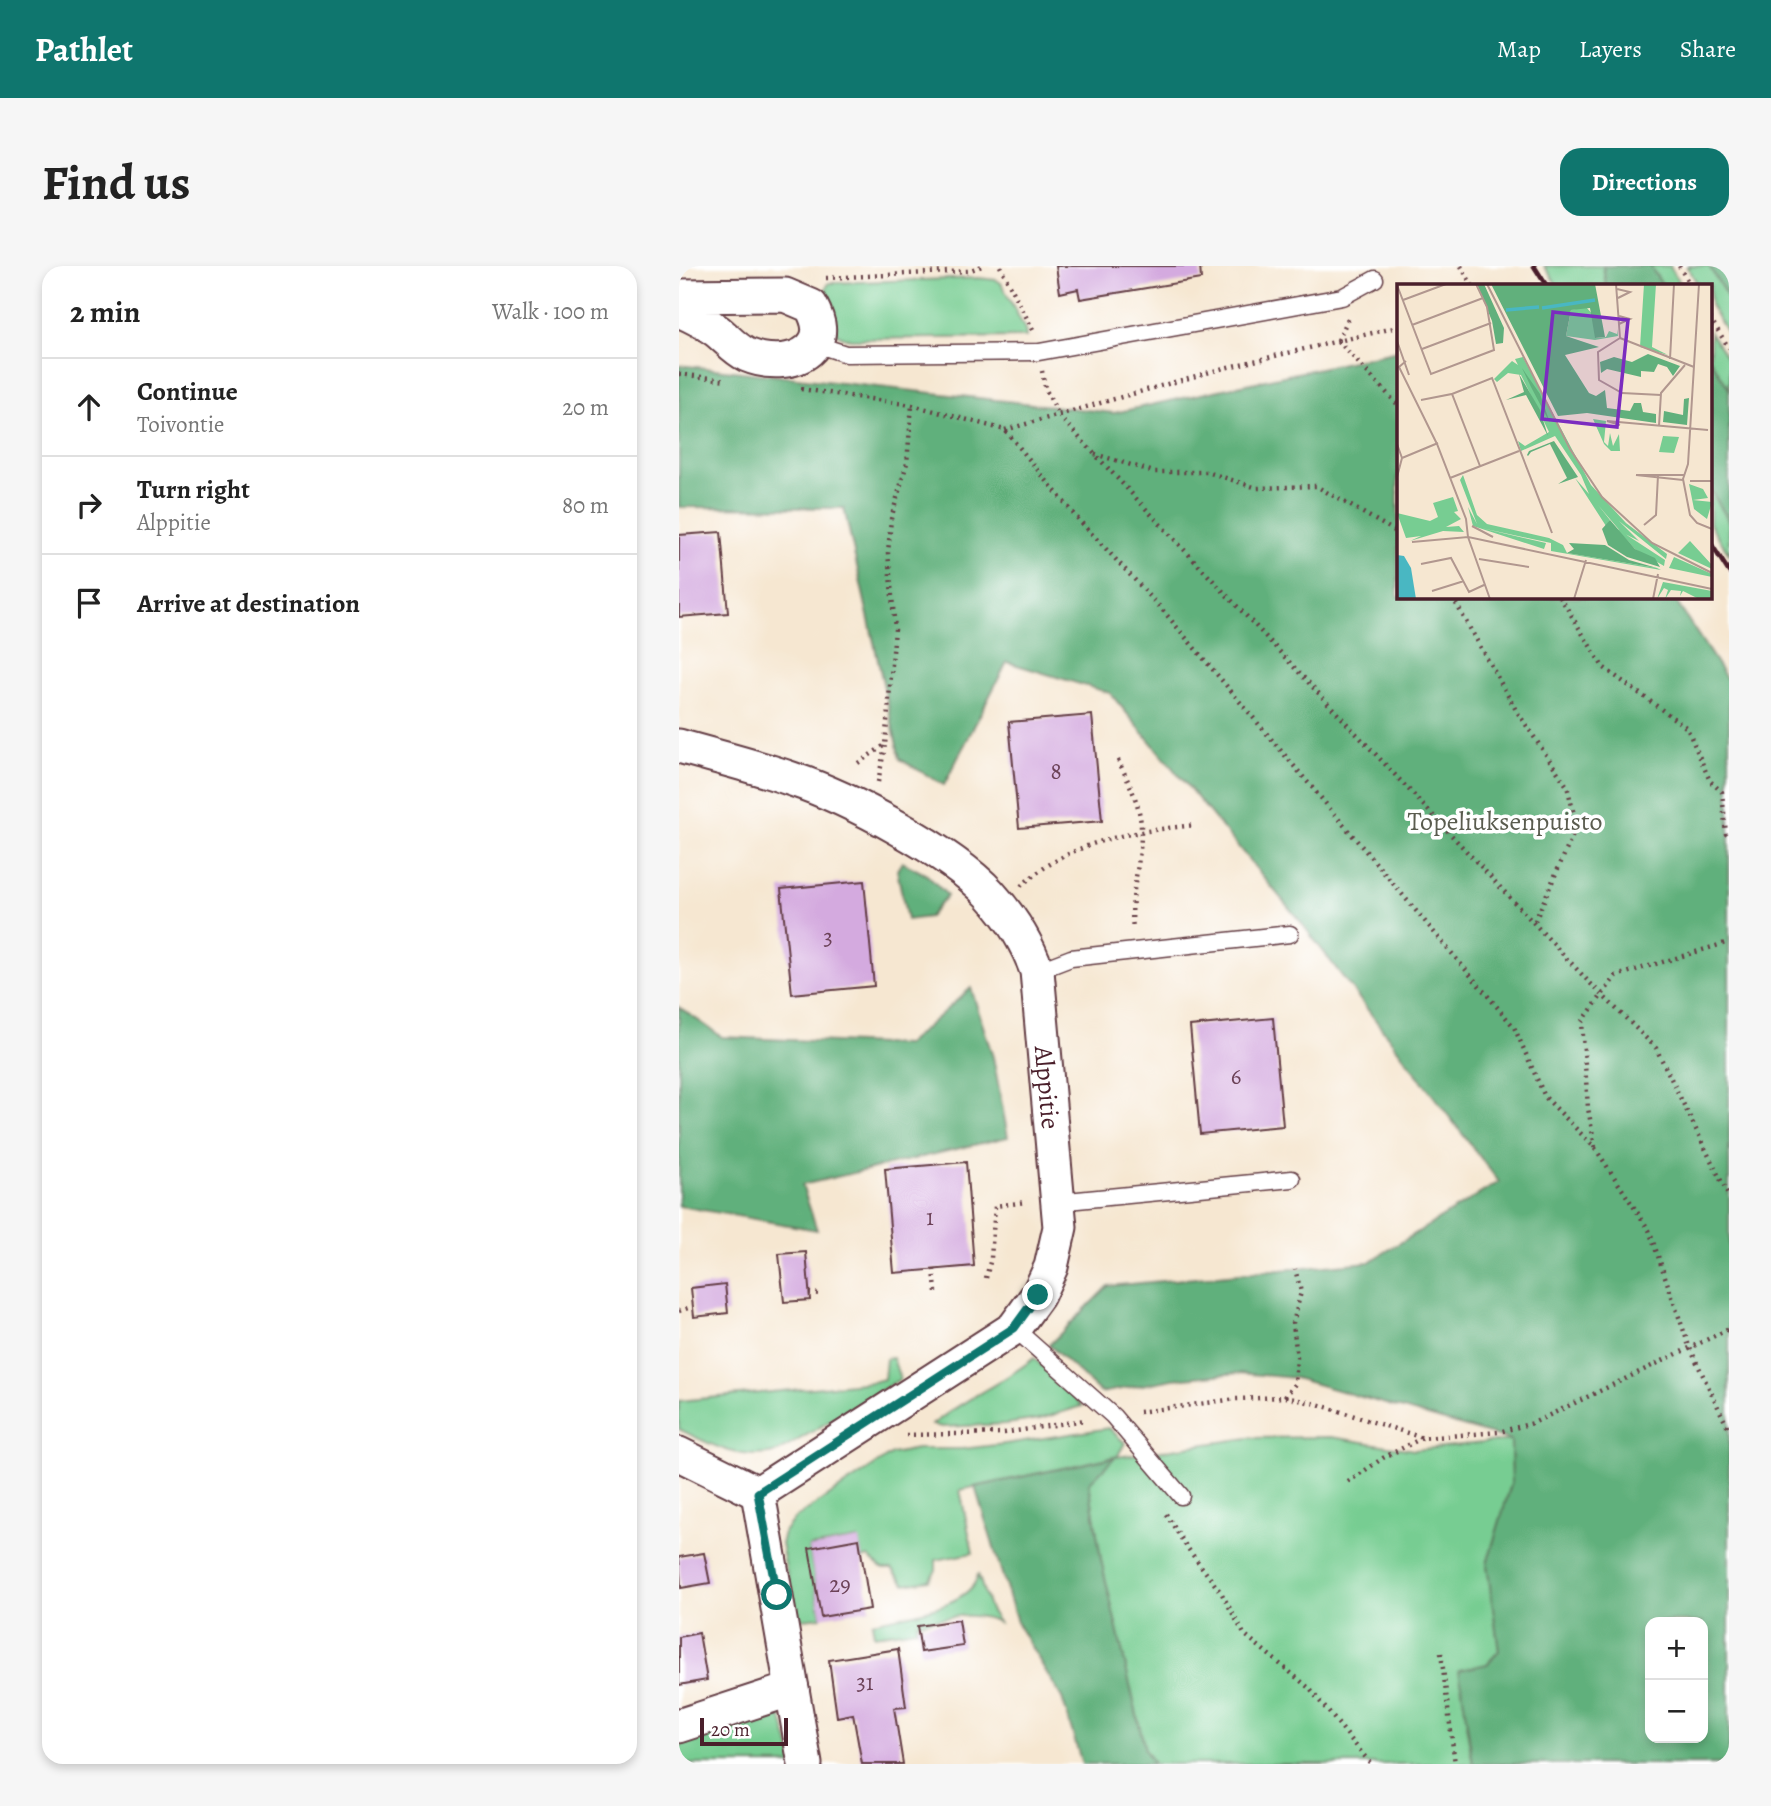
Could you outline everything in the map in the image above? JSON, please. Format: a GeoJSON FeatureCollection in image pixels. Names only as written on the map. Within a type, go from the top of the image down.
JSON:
{"type":"FeatureCollection","features":[{"type":"Feature","properties":{"kind":"street"},"geometry":{"type":"LineString","coordinates":[[679,296],[785,295],[800,299],[811,306],[819,321],[819,333],[815,344],[803,354],[786,361],[765,360],[747,355],[695,317],[679,310]]}},
{"type":"Feature","properties":{"kind":"street","name":"Alppitie"},"geometry":{"type":"LineString","coordinates":[[679,746],[795,780],[879,817],[953,863],[989,893],[1014,924],[1029,948],[1037,971],[1060,1227],[1051,1267],[1038,1295],[1014,1328],[758,1493]]}},
{"type":"Feature","properties":{"kind":"street"},"geometry":{"type":"LineString","coordinates":[[679,1454],[758,1493],[805,1764]]}},
{"type":"Feature","properties":{"kind":"street"},"geometry":{"type":"LineString","coordinates":[[679,1726],[792,1689]]}},
{"type":"Feature","properties":{"kind":"lane"},"geometry":{"type":"LineString","coordinates":[[815,344],[846,354],[1039,352],[1342,297],[1375,279]]}},
{"type":"Feature","properties":{"kind":"lane"},"geometry":{"type":"LineString","coordinates":[[1037,971],[1071,958],[1290,934]]}},
{"type":"Feature","properties":{"kind":"lane"},"geometry":{"type":"LineString","coordinates":[[1057,1202],[1292,1179]]}},
{"type":"Feature","properties":{"kind":"lane"},"geometry":{"type":"LineString","coordinates":[[1014,1328],[1113,1416],[1181,1496]]}},
{"type":"Feature","properties":{"kind":"path"},"geometry":{"type":"LineString","coordinates":[[821,279],[968,271],[982,266]]}},
{"type":"Feature","properties":{"kind":"path"},"geometry":{"type":"LineString","coordinates":[[1000,266],[1036,335],[1045,388],[1059,416],[1602,995],[1656,1048],[1729,1197]]}},
{"type":"Feature","properties":{"kind":"path"},"geometry":{"type":"LineString","coordinates":[[1461,266],[1471,284]]}},
{"type":"Feature","properties":{"kind":"path"},"geometry":{"type":"LineString","coordinates":[[1679,266],[1689,284]]}},
{"type":"Feature","properties":{"kind":"path"},"geometry":{"type":"LineString","coordinates":[[1711,320],[1729,348]]}},
{"type":"Feature","properties":{"kind":"path"},"geometry":{"type":"LineString","coordinates":[[877,790],[885,745],[895,629],[888,553],[891,519],[907,463],[912,405],[1005,430],[1224,368],[1397,327]]}},
{"type":"Feature","properties":{"kind":"path"},"geometry":{"type":"LineString","coordinates":[[1338,341],[1397,404]]}},
{"type":"Feature","properties":{"kind":"path"},"geometry":{"type":"LineString","coordinates":[[1005,430],[1079,520],[1160,607],[1514,1027],[1545,1097],[1595,1148],[1649,1230],[1689,1346],[1729,1430]]}},
{"type":"Feature","properties":{"kind":"path"},"geometry":{"type":"LineString","coordinates":[[1095,454],[1154,472],[1207,472],[1257,488],[1316,486],[1397,532]]}},
{"type":"Feature","properties":{"kind":"path"},"geometry":{"type":"LineString","coordinates":[[1454,598],[1516,710],[1567,786],[1571,799],[1577,826],[1534,923]]}},
{"type":"Feature","properties":{"kind":"path"},"geometry":{"type":"LineString","coordinates":[[1561,598],[1603,667],[1687,728],[1710,781],[1722,792],[1726,834],[1729,838]]}},
{"type":"Feature","properties":{"kind":"path"},"geometry":{"type":"LineString","coordinates":[[858,763],[885,745]]}},
{"type":"Feature","properties":{"kind":"path"},"geometry":{"type":"LineString","coordinates":[[1118,760],[1134,794],[1142,831],[1130,906],[1135,951]]}},
{"type":"Feature","properties":{"kind":"path"},"geometry":{"type":"LineString","coordinates":[[1015,891],[1037,872],[1075,849],[1142,831],[1195,825]]}},
{"type":"Feature","properties":{"kind":"path"},"geometry":{"type":"LineString","coordinates":[[1595,1148],[1588,1108],[1582,1022],[1616,976],[1729,942]]}},
{"type":"Feature","properties":{"kind":"path"},"geometry":{"type":"LineString","coordinates":[[986,1278],[991,1258],[995,1206],[1041,1200],[1057,1202]]}},
{"type":"Feature","properties":{"kind":"path"},"geometry":{"type":"LineString","coordinates":[[934,1269],[936,1292]]}},
{"type":"Feature","properties":{"kind":"path"},"geometry":{"type":"LineString","coordinates":[[1285,1397],[1295,1384],[1297,1358],[1293,1323],[1301,1292],[1295,1269]]}},
{"type":"Feature","properties":{"kind":"path"},"geometry":{"type":"LineString","coordinates":[[809,1293],[822,1294]]}},
{"type":"Feature","properties":{"kind":"path"},"geometry":{"type":"LineString","coordinates":[[679,1311],[688,1308]]}},
{"type":"Feature","properties":{"kind":"path"},"geometry":{"type":"LineString","coordinates":[[1348,1482],[1383,1458],[1423,1438],[1499,1432],[1532,1423],[1729,1329]]}},
{"type":"Feature","properties":{"kind":"path"},"geometry":{"type":"LineString","coordinates":[[911,1427],[900,1435],[1004,1433],[1236,1399],[1285,1397],[1317,1404],[1423,1438]]}},
{"type":"Feature","properties":{"kind":"path"},"geometry":{"type":"LineString","coordinates":[[1163,1510],[1222,1594],[1244,1634],[1309,1688],[1371,1764]]}},
{"type":"Feature","properties":{"kind":"path"},"geometry":{"type":"LineString","coordinates":[[1441,1653],[1455,1764]]}},
{"type":"Feature","properties":{"kind":"green space"},"geometry":{"type":"Polygon","coordinates":[[[1544,266],[1603,266],[1606,284],[1556,284],[1544,266]]]}},
{"type":"Feature","properties":{"kind":"green space"},"geometry":{"type":"Polygon","coordinates":[[[1603,266],[1650,266],[1661,284],[1606,284],[1603,266]]]}},
{"type":"Feature","properties":{"kind":"green space"},"geometry":{"type":"Polygon","coordinates":[[[1650,266],[1670,266],[1680,284],[1661,284],[1650,266]]]}},
{"type":"Feature","properties":{"kind":"green space"},"geometry":{"type":"Polygon","coordinates":[[[1687,266],[1709,266],[1729,300],[1729,336],[1711,307],[1711,284],[1697,284],[1687,266]]]}},
{"type":"Feature","properties":{"kind":"green space"},"geometry":{"type":"Polygon","coordinates":[[[1709,266],[1729,266],[1729,300],[1709,266]]]}},
{"type":"Feature","properties":{"kind":"green space"},"geometry":{"type":"Polygon","coordinates":[[[979,278],[1001,283],[1025,329],[1026,337],[851,339],[835,332],[827,315],[825,294],[829,283],[979,278]]]}},
{"type":"Feature","properties":{"kind":"green space"},"geometry":{"type":"Polygon","coordinates":[[[1711,334],[1729,361],[1729,389],[1711,361],[1711,334]]]}},
{"type":"Feature","properties":{"kind":"green space","name":"Topeliuksenpuisto"},"geometry":{"type":"Polygon","coordinates":[[[1397,351],[1397,598],[1674,598],[1729,682],[1729,1764],[1473,1764],[1459,1670],[1487,1664],[1499,1651],[1487,1564],[1512,1481],[1511,1440],[1295,1378],[1239,1373],[1173,1379],[1101,1393],[1049,1345],[1108,1286],[1369,1262],[1499,1182],[1300,921],[1110,693],[1007,662],[944,785],[900,759],[844,508],[679,507],[679,365],[1114,413],[1397,351]]]}},
{"type":"Feature","properties":{"kind":"green space"},"geometry":{"type":"Polygon","coordinates":[[[1711,361],[1729,389],[1729,521],[1711,491],[1711,361]]]}},
{"type":"Feature","properties":{"kind":"green space"},"geometry":{"type":"Polygon","coordinates":[[[1711,491],[1729,521],[1729,554],[1711,526],[1711,491]]]}},
{"type":"Feature","properties":{"kind":"green space"},"geometry":{"type":"Polygon","coordinates":[[[902,862],[927,875],[947,895],[929,917],[907,920],[897,870],[902,862]]]}},
{"type":"Feature","properties":{"kind":"green space"},"geometry":{"type":"Polygon","coordinates":[[[971,988],[993,1057],[1008,1137],[802,1185],[817,1230],[679,1206],[679,1007],[722,1037],[906,1045],[971,988]]]}},
{"type":"Feature","properties":{"kind":"green space"},"geometry":{"type":"Polygon","coordinates":[[[893,1358],[900,1379],[778,1452],[765,1455],[739,1453],[715,1446],[679,1429],[679,1401],[873,1382],[884,1379],[886,1359],[893,1358]]]}},
{"type":"Feature","properties":{"kind":"green space"},"geometry":{"type":"Polygon","coordinates":[[[1034,1358],[1082,1406],[1040,1419],[1006,1424],[943,1427],[932,1425],[1009,1376],[1034,1358]]]}},
{"type":"Feature","properties":{"kind":"green space"},"geometry":{"type":"Polygon","coordinates":[[[1109,1428],[1125,1443],[1117,1457],[1248,1438],[1331,1437],[1414,1450],[1511,1440],[1512,1481],[1487,1564],[1499,1651],[1487,1664],[1466,1724],[1473,1764],[1153,1764],[1145,1750],[1101,1560],[1089,1482],[1114,1457],[960,1490],[973,1553],[936,1560],[936,1570],[929,1580],[905,1584],[892,1569],[883,1569],[868,1557],[862,1559],[858,1539],[809,1547],[821,1617],[803,1619],[795,1615],[781,1544],[784,1532],[794,1519],[892,1454],[917,1449],[962,1449],[1005,1444],[1109,1428]]]}},
{"type":"Feature","properties":{"kind":"green space"},"geometry":{"type":"Polygon","coordinates":[[[1115,1457],[1089,1483],[1101,1560],[1145,1750],[1153,1764],[1082,1764],[1062,1698],[1018,1625],[975,1487],[1115,1457]]]}},
{"type":"Feature","properties":{"kind":"green space"},"geometry":{"type":"Polygon","coordinates":[[[978,1574],[990,1610],[998,1622],[978,1616],[958,1616],[917,1623],[916,1629],[874,1635],[872,1622],[916,1613],[949,1602],[973,1586],[978,1574]]]}},
{"type":"Feature","properties":{"kind":"green space"},"geometry":{"type":"Polygon","coordinates":[[[777,1701],[795,1764],[679,1764],[679,1739],[777,1701]]]}},
{"type":"Feature","properties":{"kind":"building"},"geometry":{"type":"Polygon","coordinates":[[[1056,266],[1200,266],[1201,279],[1080,299],[1078,289],[1060,293],[1056,266]]]}},
{"type":"Feature","properties":{"kind":"building"},"geometry":{"type":"Polygon","coordinates":[[[721,532],[728,613],[679,617],[679,535],[721,532]]]}},
{"type":"Feature","properties":{"kind":"building"},"geometry":{"type":"Polygon","coordinates":[[[1092,715],[1102,821],[1019,828],[1009,722],[1092,715]]]}},
{"type":"Feature","properties":{"kind":"building"},"geometry":{"type":"Polygon","coordinates":[[[864,881],[874,986],[792,994],[781,889],[864,881]]]}},
{"type":"Feature","properties":{"kind":"building"},"geometry":{"type":"Polygon","coordinates":[[[1273,1018],[1283,1126],[1200,1134],[1190,1026],[1273,1018]]]}},
{"type":"Feature","properties":{"kind":"building"},"geometry":{"type":"Polygon","coordinates":[[[966,1162],[974,1266],[894,1273],[885,1169],[966,1162]]]}},
{"type":"Feature","properties":{"kind":"building"},"geometry":{"type":"Polygon","coordinates":[[[806,1252],[810,1300],[784,1302],[779,1254],[806,1252]]]}},
{"type":"Feature","properties":{"kind":"building"},"geometry":{"type":"Polygon","coordinates":[[[725,1284],[728,1313],[694,1317],[691,1288],[725,1284]]]}},
{"type":"Feature","properties":{"kind":"building"},"geometry":{"type":"Polygon","coordinates":[[[859,1539],[870,1609],[821,1617],[809,1548],[859,1539]]]}},
{"type":"Feature","properties":{"kind":"building"},"geometry":{"type":"Polygon","coordinates":[[[704,1553],[710,1583],[681,1588],[679,1557],[704,1553]]]}},
{"type":"Feature","properties":{"kind":"building"},"geometry":{"type":"Polygon","coordinates":[[[959,1620],[963,1646],[921,1652],[917,1626],[959,1620]]]}},
{"type":"Feature","properties":{"kind":"building"},"geometry":{"type":"Polygon","coordinates":[[[699,1633],[707,1680],[679,1685],[679,1637],[699,1633]]]}},
{"type":"Feature","properties":{"kind":"building"},"geometry":{"type":"Polygon","coordinates":[[[898,1649],[906,1707],[894,1708],[903,1764],[862,1764],[853,1714],[837,1717],[829,1660],[898,1649]]]}},
{"type":"Feature","properties":{"kind":"railway"},"geometry":{"type":"LineString","coordinates":[[1534,266],[1545,284]]}},
{"type":"Feature","properties":{"kind":"railway"},"geometry":{"type":"LineString","coordinates":[[1711,544],[1729,572]]}},
{"type":"Feature","properties":{"kind":"route"},"geometry":{"type":"LineString","coordinates":[[777,1595],[758,1493],[1014,1328],[1038,1295]]}}]}
